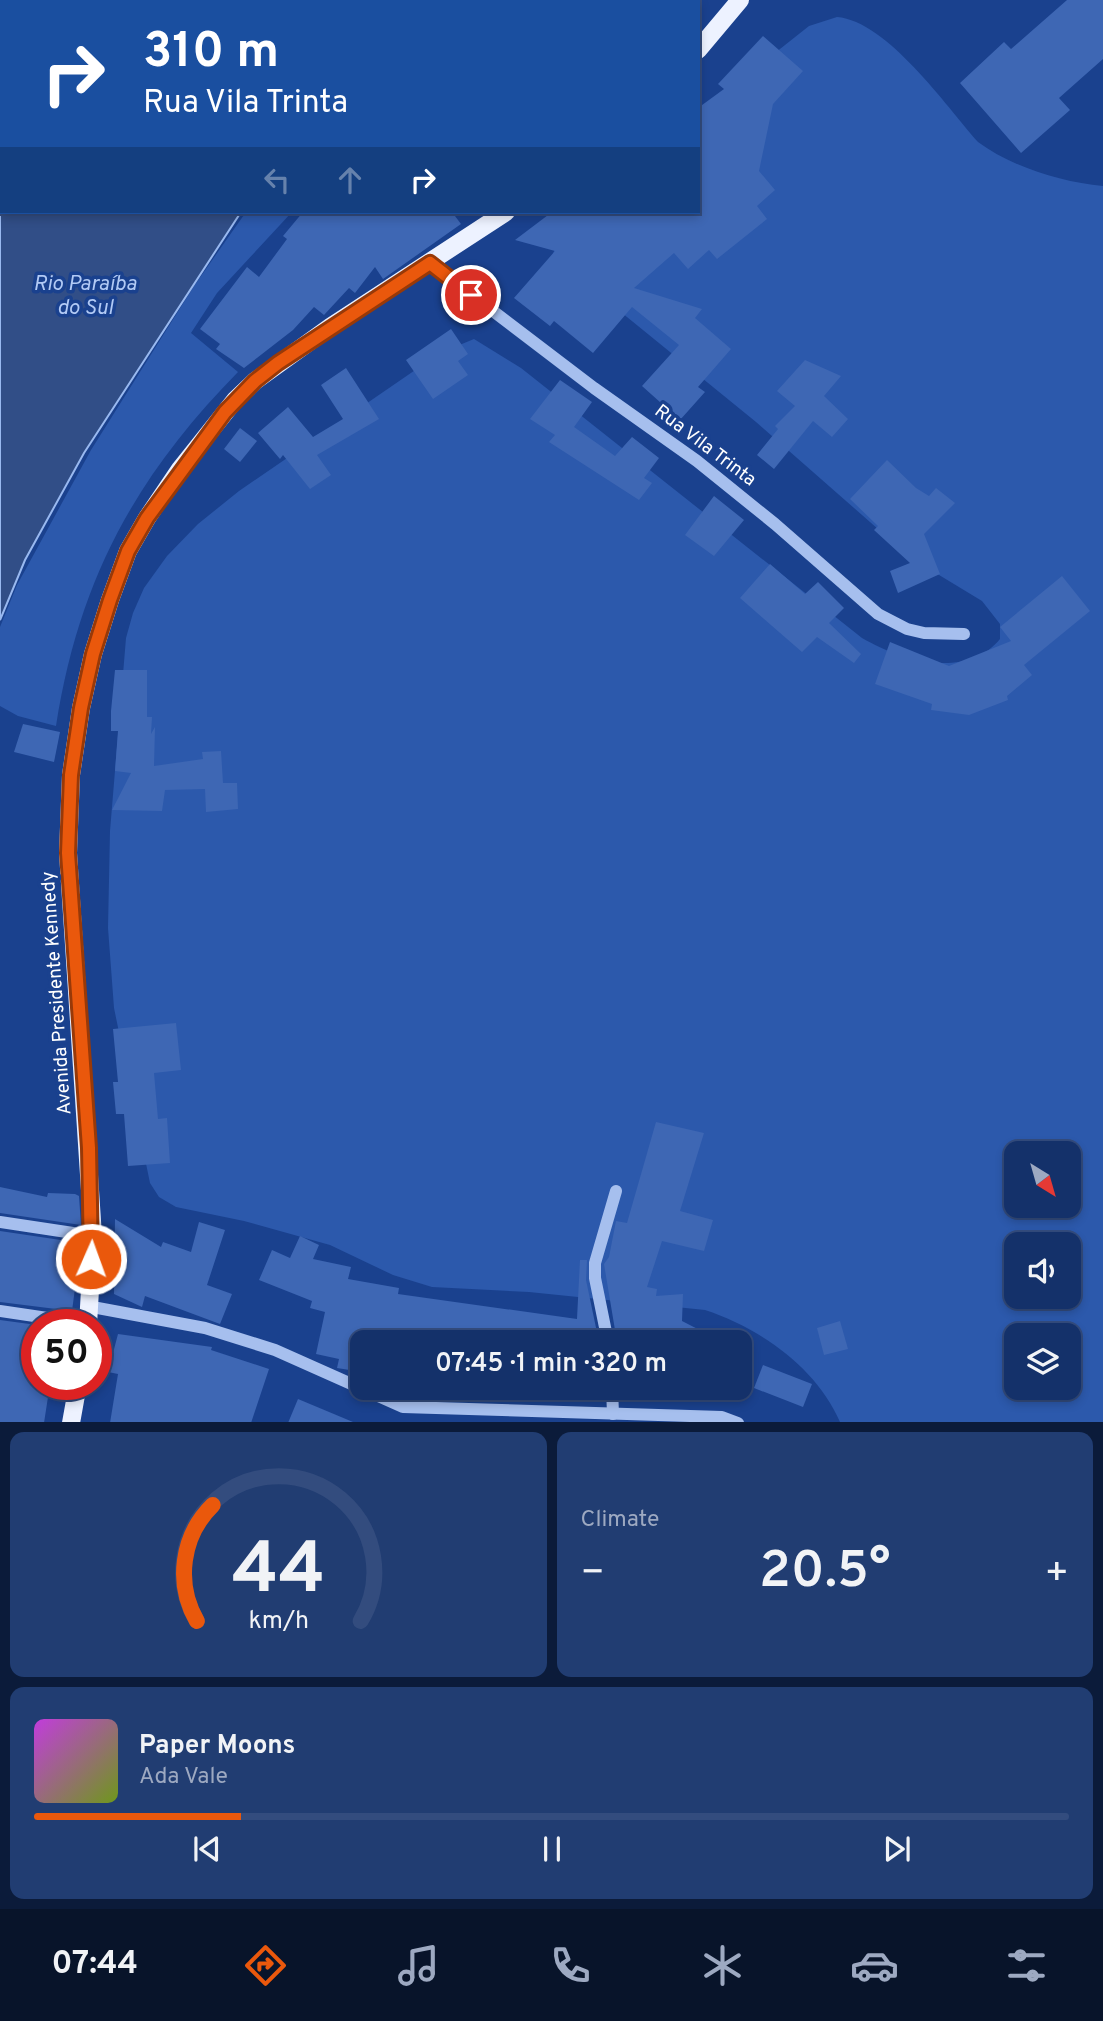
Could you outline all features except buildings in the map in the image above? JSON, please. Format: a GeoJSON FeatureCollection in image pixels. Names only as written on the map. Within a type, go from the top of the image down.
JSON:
{"type":"FeatureCollection","features":[{"type":"Feature","properties":{"kind":"main road"},"geometry":{"type":"LineString","coordinates":[[700,48],[740,0]]}},
{"type":"Feature","properties":{"kind":"main road","name":"Avenida Presidente Kennedy"},"geometry":{"type":"LineString","coordinates":[[89,1309],[93,1236],[68,853],[71,775],[81,708],[93,654],[128,551],[180,469],[235,400],[278,363],[503,214]]}},
{"type":"Feature","properties":{"kind":"main road"},"geometry":{"type":"LineString","coordinates":[[71,1422],[75,1400]]}},
{"type":"Feature","properties":{"kind":"street","name":"Rua Vila Trinta"},"geometry":{"type":"LineString","coordinates":[[430,263],[594,388],[697,461],[775,524],[878,614],[907,629],[924,634],[964,634]]}},
{"type":"Feature","properties":{"kind":"street"},"geometry":{"type":"LineString","coordinates":[[606,1330],[595,1278],[595,1263],[616,1191]]}},
{"type":"Feature","properties":{"kind":"street"},"geometry":{"type":"LineString","coordinates":[[0,1222],[93,1236]]}},
{"type":"Feature","properties":{"kind":"street"},"geometry":{"type":"LineString","coordinates":[[0,1311],[21,1313]]}},
{"type":"Feature","properties":{"kind":"street"},"geometry":{"type":"LineString","coordinates":[[112,1317],[148,1315],[240,1339],[275,1350],[402,1407],[613,1414],[683,1420],[722,1417],[735,1422]]}},
{"type":"Feature","properties":{"kind":"street"},"geometry":{"type":"LineString","coordinates":[[612,1400],[613,1414]]}},
{"type":"Feature","properties":{"kind":"shaded area"},"geometry":{"type":"Polygon","coordinates":[[[837,17],[856,22],[876,33],[895,49],[933,88],[978,142],[991,151],[1038,172],[1103,186],[1103,1422],[840,1422],[817,1384],[784,1352],[752,1330],[705,1310],[529,1292],[432,1287],[393,1275],[330,1245],[244,1221],[176,1207],[159,1197],[150,1183],[114,1008],[108,928],[110,831],[126,638],[133,613],[144,588],[167,556],[198,524],[239,491],[440,353],[474,339],[521,368],[862,638],[896,654],[933,663],[970,659],[986,652],[1000,639],[1000,624],[982,601],[911,558],[756,422],[552,256],[557,244],[588,214],[700,214],[700,207],[756,68],[809,26],[837,17]]]}},
{"type":"Feature","properties":{"kind":"shaded area"},"geometry":{"type":"Polygon","coordinates":[[[245,214],[290,214],[217,293],[191,333],[238,372],[169,451],[117,534],[80,624],[66,673],[56,726],[18,716],[0,706],[0,627],[17,585],[91,450],[194,286],[245,214]]]}},
{"type":"Feature","properties":{"kind":"water","name":"Rio Paraíba do Sul"},"geometry":{"type":"Polygon","coordinates":[[[0,214],[240,214],[84,453],[25,560],[0,620],[0,214]]]}},
{"type":"Feature","properties":{"kind":"route"},"geometry":{"type":"LineString","coordinates":[[91,1259],[93,1236],[89,1148],[68,853],[71,775],[81,708],[93,654],[128,551],[163,493],[215,423],[235,400],[278,363],[430,263],[471,295]]}}]}
